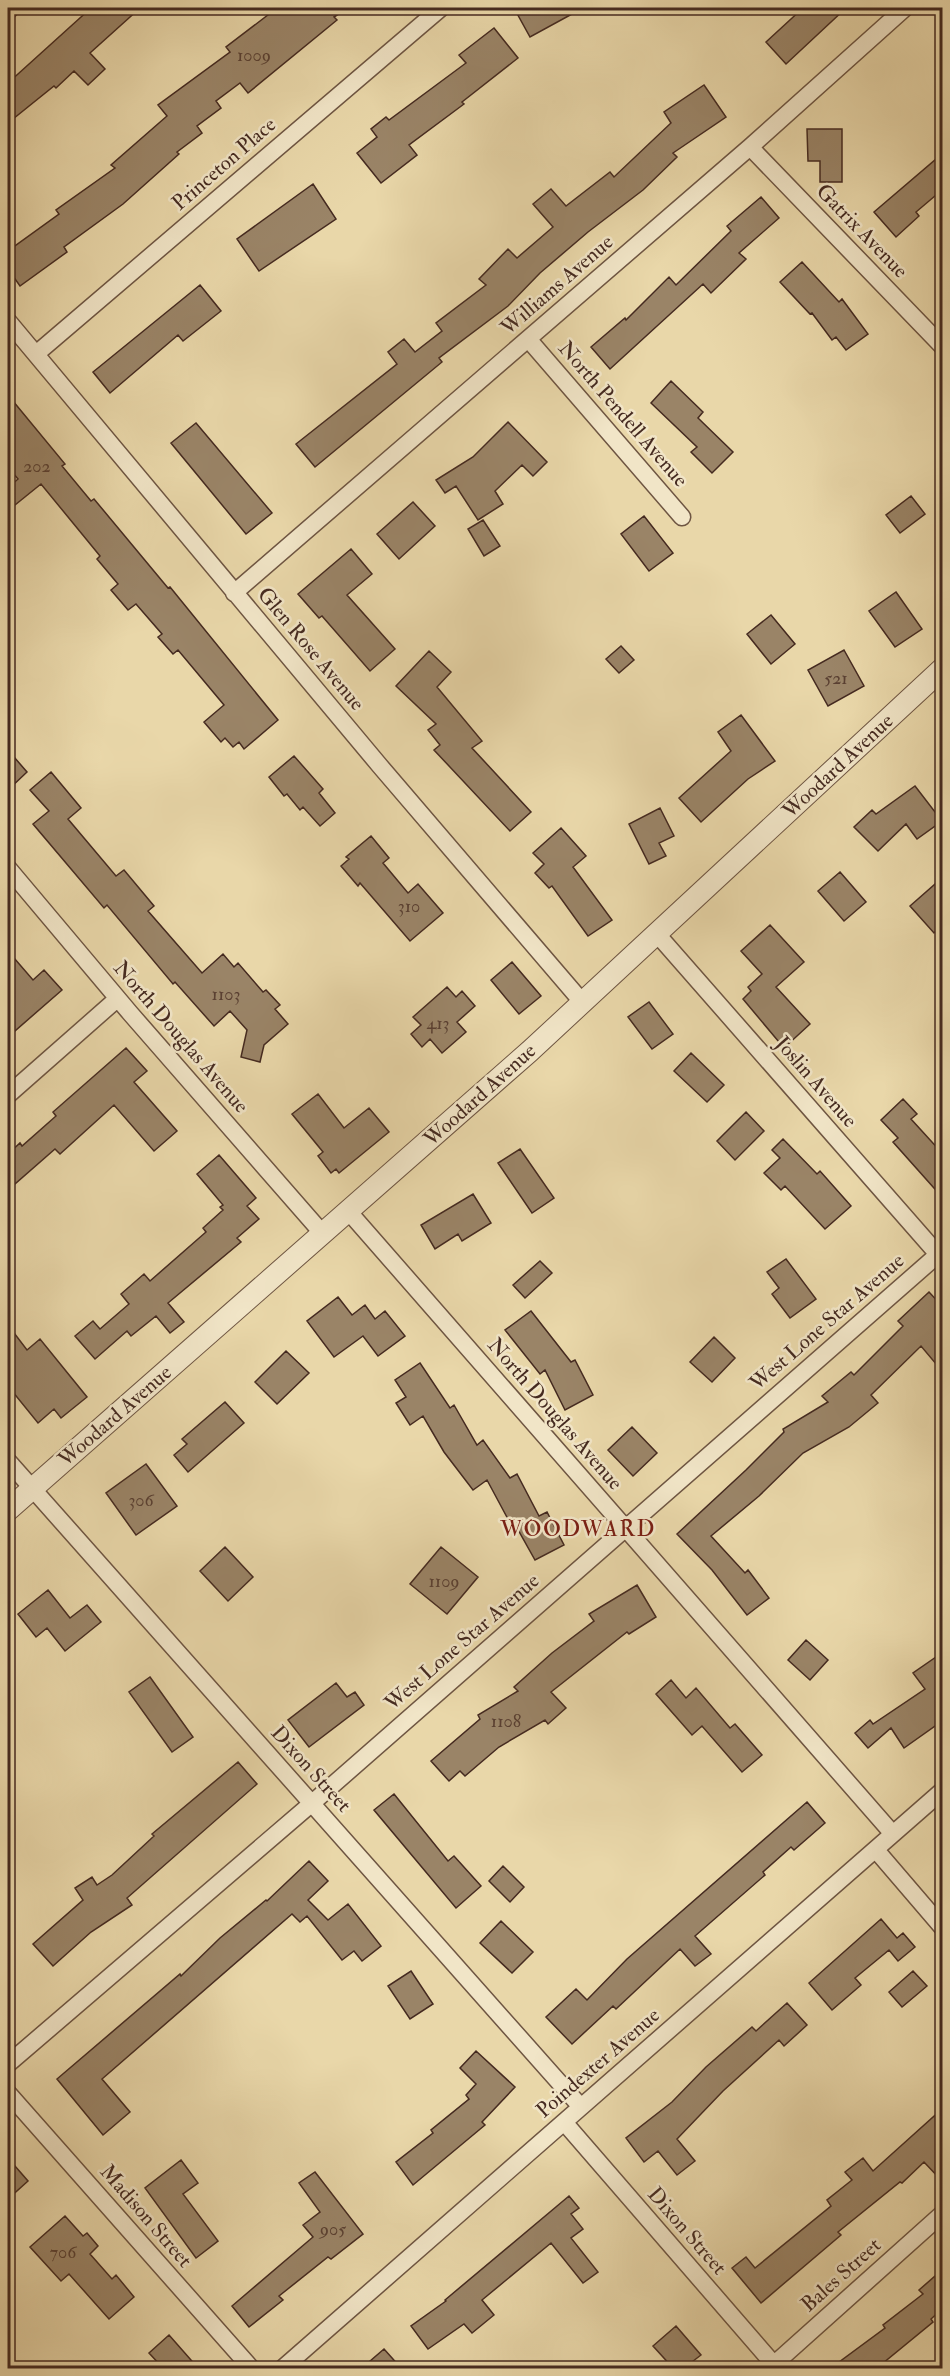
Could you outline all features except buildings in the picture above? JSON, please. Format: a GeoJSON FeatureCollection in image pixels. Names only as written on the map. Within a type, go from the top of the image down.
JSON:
{"type":"FeatureCollection","features":[{"type":"Feature","properties":{"kind":"street","name":"Princeton Place"},"geometry":{"type":"LineString","coordinates":[[36,354],[441,8]]}},
{"type":"Feature","properties":{"kind":"street","name":"Williams Avenue"},"geometry":{"type":"LineString","coordinates":[[234,593],[529,340],[905,8]]}},
{"type":"Feature","properties":{"kind":"street","name":"Gatrix Avenue"},"geometry":{"type":"LineString","coordinates":[[750,147],[942,346]]}},
{"type":"Feature","properties":{"kind":"street","name":"Glen Rose Avenue"},"geometry":{"type":"LineString","coordinates":[[8,321],[234,593],[583,1003]]}},
{"type":"Feature","properties":{"kind":"street","name":"North Pendell Avenue"},"geometry":{"type":"LineString","coordinates":[[529,340],[682,517]]}},
{"type":"Feature","properties":{"kind":"street","name":"Woodard Avenue"},"geometry":{"type":"LineString","coordinates":[[8,1510],[349,1212],[583,1003],[942,669]]}},
{"type":"Feature","properties":{"kind":"street","name":"North Douglas Avenue"},"geometry":{"type":"LineString","coordinates":[[8,868],[117,999],[323,1234]]}},
{"type":"Feature","properties":{"kind":"street","name":"Joslin Avenue"},"geometry":{"type":"LineString","coordinates":[[657,934],[941,1255]]}},
{"type":"Feature","properties":{"kind":"street"},"geometry":{"type":"LineString","coordinates":[[8,1095],[117,999]]}},
{"type":"Feature","properties":{"kind":"street","name":"North Douglas Avenue"},"geometry":{"type":"LineString","coordinates":[[349,1212],[893,1834]]}},
{"type":"Feature","properties":{"kind":"street","name":"West Lone Star Avenue"},"geometry":{"type":"LineString","coordinates":[[8,2064],[311,1804],[941,1255]]}},
{"type":"Feature","properties":{"kind":"street","name":"Dixon Street"},"geometry":{"type":"LineString","coordinates":[[8,1461],[581,2107]]}},
{"type":"Feature","properties":{"kind":"street","name":"Poindexter Avenue"},"geometry":{"type":"LineString","coordinates":[[283,2368],[942,1791]]}},
{"type":"Feature","properties":{"kind":"street"},"geometry":{"type":"LineString","coordinates":[[876,1850],[942,1927]]}},
{"type":"Feature","properties":{"kind":"street","name":"Madison Street"},"geometry":{"type":"LineString","coordinates":[[8,2093],[251,2368]]}},
{"type":"Feature","properties":{"kind":"street","name":"Dixon Street"},"geometry":{"type":"LineString","coordinates":[[564,2122],[774,2367]]}},
{"type":"Feature","properties":{"kind":"street","name":"Bales Street"},"geometry":{"type":"LineString","coordinates":[[774,2367],[942,2214]]}},
{"type":"Feature","properties":{"kind":"district","name":"WOODWARD"},"geometry":{"type":"Point","coordinates":[578,1529]}}]}
